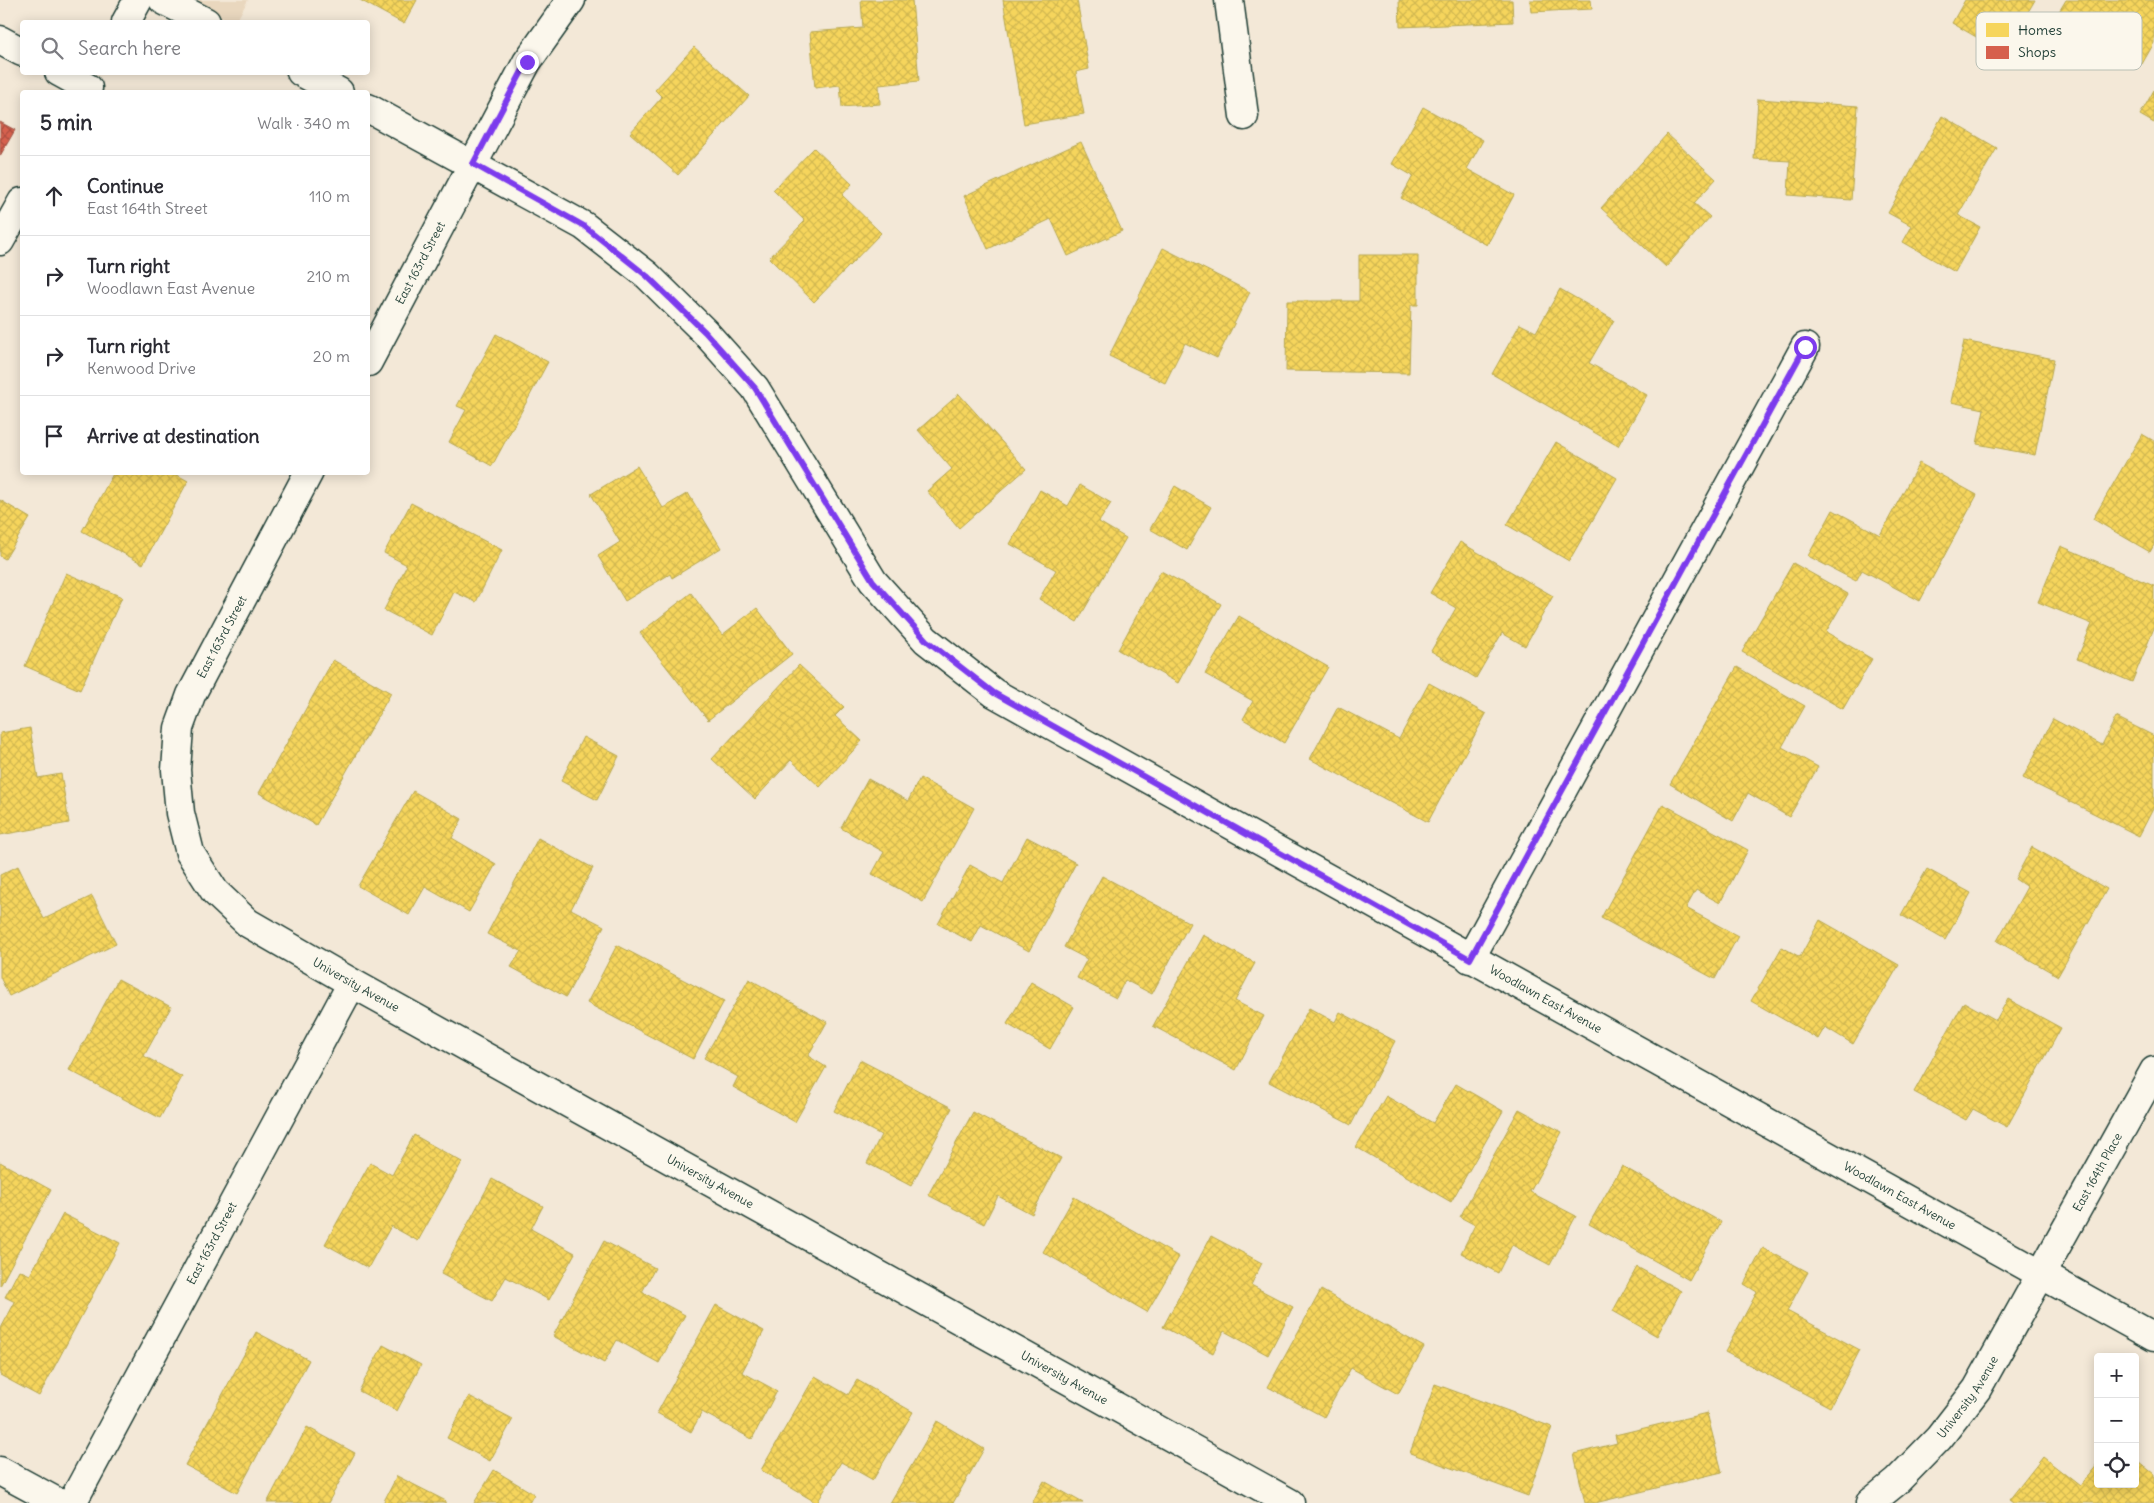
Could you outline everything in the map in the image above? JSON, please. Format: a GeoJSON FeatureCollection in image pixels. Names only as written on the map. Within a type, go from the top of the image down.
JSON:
{"type":"FeatureCollection","features":[{"type":"Feature","properties":{"kind":"street"},"geometry":{"type":"LineString","coordinates":[[127,20],[138,0]]}},
{"type":"Feature","properties":{"kind":"street"},"geometry":{"type":"LineString","coordinates":[[163,0],[202,20]]}},
{"type":"Feature","properties":{"kind":"street","name":"East 163rd Street"},"geometry":{"type":"LineString","coordinates":[[370,358],[527,62],[572,0]]}},
{"type":"Feature","properties":{"kind":"street"},"geometry":{"type":"LineString","coordinates":[[1229,0],[1244,116]]}},
{"type":"Feature","properties":{"kind":"street"},"geometry":{"type":"LineString","coordinates":[[0,40],[20,51]]}},
{"type":"Feature","properties":{"kind":"street"},"geometry":{"type":"LineString","coordinates":[[68,75],[90,84]]}},
{"type":"Feature","properties":{"kind":"street"},"geometry":{"type":"LineString","coordinates":[[307,75],[334,90]]}},
{"type":"Feature","properties":{"kind":"street","name":"Woodlawn East Avenue"},"geometry":{"type":"LineString","coordinates":[[370,109],[584,226],[647,276],[705,332],[755,388],[873,581],[926,640],[994,693],[1470,959],[2154,1337]]}},
{"type":"Feature","properties":{"kind":"street"},"geometry":{"type":"LineString","coordinates":[[0,241],[20,206]]}},
{"type":"Feature","properties":{"kind":"street"},"geometry":{"type":"LineString","coordinates":[[1470,959],[1805,347]]}},
{"type":"Feature","properties":{"kind":"street","name":"East 163rd Street"},"geometry":{"type":"LineString","coordinates":[[180,813],[176,770],[179,728],[191,695],[307,475]]}},
{"type":"Feature","properties":{"kind":"street","name":"University Avenue"},"geometry":{"type":"LineString","coordinates":[[180,813],[190,853],[215,892],[248,923],[352,983],[1290,1503]]}},
{"type":"Feature","properties":{"kind":"street","name":"East 163rd Street"},"geometry":{"type":"LineString","coordinates":[[72,1503],[352,983]]}},
{"type":"Feature","properties":{"kind":"street","name":"East 164th Place"},"geometry":{"type":"LineString","coordinates":[[2042,1274],[2154,1070]]}},
{"type":"Feature","properties":{"kind":"street","name":"University Avenue"},"geometry":{"type":"LineString","coordinates":[[1870,1503],[1896,1482],[1939,1438],[1977,1388],[2042,1274]]}},
{"type":"Feature","properties":{"kind":"street"},"geometry":{"type":"LineString","coordinates":[[0,1471],[59,1503]]}},
{"type":"Feature","properties":{"kind":"shaded area"},"geometry":{"type":"Polygon","coordinates":[[[189,0],[248,0],[237,20],[226,20],[189,0]]]}},
{"type":"Feature","properties":{"kind":"building: Homes"},"geometry":{"type":"Polygon","coordinates":[[[360,0],[417,0],[404,24],[360,0]]]}},
{"type":"Feature","properties":{"kind":"building: Homes"},"geometry":{"type":"Polygon","coordinates":[[[861,0],[912,0],[919,81],[879,85],[880,104],[842,107],[840,85],[815,88],[810,32],[863,28],[861,0]]]}},
{"type":"Feature","properties":{"kind":"building: Homes"},"geometry":{"type":"Polygon","coordinates":[[[1003,0],[1077,0],[1089,69],[1076,72],[1084,114],[1024,124],[1003,0]]]}},
{"type":"Feature","properties":{"kind":"building: Homes"},"geometry":{"type":"Polygon","coordinates":[[[1399,0],[1512,0],[1513,22],[1400,27],[1399,0]]]}},
{"type":"Feature","properties":{"kind":"building: Homes"},"geometry":{"type":"Polygon","coordinates":[[[1530,0],[1591,0],[1592,9],[1531,12],[1530,0]]]}},
{"type":"Feature","properties":{"kind":"building: Homes"},"geometry":{"type":"Polygon","coordinates":[[[1965,0],[2035,0],[2028,12],[1976,12],[1976,37],[1952,23],[1965,0]]]}},
{"type":"Feature","properties":{"kind":"building: Homes"},"geometry":{"type":"Polygon","coordinates":[[[2066,0],[2154,0],[2154,43],[2142,64],[2142,12],[2059,12],[2066,0]]]}},
{"type":"Feature","properties":{"kind":"building: Homes"},"geometry":{"type":"Polygon","coordinates":[[[694,47],[749,96],[678,175],[630,133],[662,97],[655,90],[694,47]]]}},
{"type":"Feature","properties":{"kind":"building: Homes"},"geometry":{"type":"Polygon","coordinates":[[[2154,90],[2154,123],[2140,115],[2154,90]]]}},
{"type":"Feature","properties":{"kind":"building: Homes"},"geometry":{"type":"Polygon","coordinates":[[[1758,99],[1858,106],[1851,200],[1788,195],[1790,161],[1754,159],[1758,99]]]}},
{"type":"Feature","properties":{"kind":"building: Homes"},"geometry":{"type":"Polygon","coordinates":[[[1423,107],[1483,140],[1467,169],[1514,195],[1487,245],[1401,198],[1413,176],[1392,164],[1423,107]]]}},
{"type":"Feature","properties":{"kind":"building: Homes"},"geometry":{"type":"Polygon","coordinates":[[[1942,116],[1997,148],[1958,215],[1980,227],[1955,272],[1903,242],[1912,226],[1888,213],[1942,116]]]}},
{"type":"Feature","properties":{"kind":"building: Homes"},"geometry":{"type":"Polygon","coordinates":[[[1667,134],[1716,179],[1694,203],[1710,217],[1666,267],[1601,208],[1667,134]]]}},
{"type":"Feature","properties":{"kind":"building: Homes"},"geometry":{"type":"Polygon","coordinates":[[[1081,142],[1122,231],[1068,256],[1051,219],[988,249],[964,196],[1081,142]]]}},
{"type":"Feature","properties":{"kind":"building: Homes"},"geometry":{"type":"Polygon","coordinates":[[[814,148],[852,184],[842,195],[881,233],[814,302],[769,258],[805,221],[773,190],[814,148]]]}},
{"type":"Feature","properties":{"kind":"building: Homes"},"geometry":{"type":"Polygon","coordinates":[[[1163,248],[1250,292],[1217,358],[1185,343],[1165,383],[1109,356],[1163,248]]]}},
{"type":"Feature","properties":{"kind":"building: Homes"},"geometry":{"type":"Polygon","coordinates":[[[1359,255],[1418,255],[1418,305],[1411,305],[1409,373],[1286,371],[1287,301],[1359,301],[1359,255]]]}},
{"type":"Feature","properties":{"kind":"building: Homes"},"geometry":{"type":"Polygon","coordinates":[[[1560,289],[1614,320],[1589,363],[1647,395],[1618,446],[1492,374],[1520,324],[1536,332],[1560,289]]]}},
{"type":"Feature","properties":{"kind":"building: Homes"},"geometry":{"type":"Polygon","coordinates":[[[496,334],[548,362],[492,466],[449,442],[466,410],[457,406],[496,334]]]}},
{"type":"Feature","properties":{"kind":"building: Homes"},"geometry":{"type":"Polygon","coordinates":[[[1964,341],[2054,359],[2035,455],[1977,444],[1984,409],[1951,402],[1964,341]]]}},
{"type":"Feature","properties":{"kind":"building: Homes"},"geometry":{"type":"Polygon","coordinates":[[[959,394],[1026,469],[959,528],[927,491],[952,469],[918,430],[959,394]]]}},
{"type":"Feature","properties":{"kind":"building: Homes"},"geometry":{"type":"Polygon","coordinates":[[[2142,434],[2154,441],[2154,545],[2150,552],[2093,519],[2142,434]]]}},
{"type":"Feature","properties":{"kind":"building: Homes"},"geometry":{"type":"Polygon","coordinates":[[[1556,442],[1617,478],[1569,561],[1507,525],[1556,442]]]}},
{"type":"Feature","properties":{"kind":"building: Homes"},"geometry":{"type":"Polygon","coordinates":[[[1919,463],[1977,495],[1920,601],[1862,570],[1856,581],[1808,556],[1833,510],[1880,535],[1919,463]]]}},
{"type":"Feature","properties":{"kind":"building: Homes"},"geometry":{"type":"Polygon","coordinates":[[[637,466],[663,508],[688,493],[721,548],[672,578],[670,574],[625,601],[598,556],[620,542],[591,494],[637,466]]]}},
{"type":"Feature","properties":{"kind":"building: Homes"},"geometry":{"type":"Polygon","coordinates":[[[112,475],[177,475],[188,481],[143,564],[82,531],[112,475]]]}},
{"type":"Feature","properties":{"kind":"building: Homes"},"geometry":{"type":"Polygon","coordinates":[[[1080,485],[1111,503],[1099,522],[1126,538],[1077,622],[1039,599],[1056,570],[1010,544],[1040,490],[1068,506],[1080,485]]]}},
{"type":"Feature","properties":{"kind":"building: Homes"},"geometry":{"type":"Polygon","coordinates":[[[1175,486],[1211,507],[1187,550],[1150,529],[1175,486]]]}},
{"type":"Feature","properties":{"kind":"building: Homes"},"geometry":{"type":"Polygon","coordinates":[[[0,500],[30,518],[5,559],[0,556],[0,500]]]}},
{"type":"Feature","properties":{"kind":"building: Homes"},"geometry":{"type":"Polygon","coordinates":[[[411,503],[502,550],[476,602],[454,592],[432,635],[384,610],[407,565],[384,553],[411,503]]]}},
{"type":"Feature","properties":{"kind":"building: Homes"},"geometry":{"type":"Polygon","coordinates":[[[1460,542],[1553,596],[1525,646],[1502,633],[1476,678],[1431,651],[1456,608],[1430,593],[1460,542]]]}},
{"type":"Feature","properties":{"kind":"building: Homes"},"geometry":{"type":"Polygon","coordinates":[[[2061,546],[2154,586],[2154,628],[2132,682],[2077,659],[2092,624],[2038,602],[2061,546]]]}},
{"type":"Feature","properties":{"kind":"building: Homes"},"geometry":{"type":"Polygon","coordinates":[[[1793,563],[1848,594],[1826,632],[1872,659],[1843,709],[1742,652],[1793,563]]]}},
{"type":"Feature","properties":{"kind":"building: Homes"},"geometry":{"type":"Polygon","coordinates":[[[1161,571],[1221,604],[1178,683],[1118,650],[1161,571]]]}},
{"type":"Feature","properties":{"kind":"building: Homes"},"geometry":{"type":"Polygon","coordinates":[[[66,573],[122,597],[80,690],[25,666],[66,573]]]}},
{"type":"Feature","properties":{"kind":"building: Homes"},"geometry":{"type":"Polygon","coordinates":[[[691,593],[722,635],[757,608],[792,654],[708,720],[640,633],[691,593]]]}},
{"type":"Feature","properties":{"kind":"building: Homes"},"geometry":{"type":"Polygon","coordinates":[[[1239,616],[1328,667],[1284,743],[1243,719],[1253,701],[1205,674],[1239,616]]]}},
{"type":"Feature","properties":{"kind":"building: Homes"},"geometry":{"type":"Polygon","coordinates":[[[333,660],[391,693],[316,825],[259,793],[333,660]]]}},
{"type":"Feature","properties":{"kind":"building: Homes"},"geometry":{"type":"Polygon","coordinates":[[[799,665],[844,707],[835,716],[862,741],[820,787],[791,760],[755,799],[712,759],[799,665]]]}},
{"type":"Feature","properties":{"kind":"building: Homes"},"geometry":{"type":"Polygon","coordinates":[[[1737,667],[1805,706],[1782,747],[1818,767],[1789,817],[1748,793],[1733,821],[1670,784],[1737,667]]]}},
{"type":"Feature","properties":{"kind":"building: Homes"},"geometry":{"type":"Polygon","coordinates":[[[1429,683],[1486,714],[1428,822],[1310,759],[1338,707],[1399,739],[1429,683]]]}},
{"type":"Feature","properties":{"kind":"building: Homes"},"geometry":{"type":"Polygon","coordinates":[[[2116,717],[2154,736],[2154,807],[2139,836],[2023,778],[2053,719],[2102,745],[2116,717]]]}},
{"type":"Feature","properties":{"kind":"building: Homes"},"geometry":{"type":"Polygon","coordinates":[[[30,728],[38,778],[61,774],[69,823],[0,835],[0,733],[30,728]]]}},
{"type":"Feature","properties":{"kind":"building: Homes"},"geometry":{"type":"Polygon","coordinates":[[[583,737],[619,756],[597,800],[561,781],[583,737]]]}},
{"type":"Feature","properties":{"kind":"building: Homes"},"geometry":{"type":"Polygon","coordinates":[[[920,778],[974,808],[923,902],[872,874],[884,852],[841,828],[868,779],[908,801],[920,778]]]}},
{"type":"Feature","properties":{"kind":"building: Homes"},"geometry":{"type":"Polygon","coordinates":[[[413,791],[462,819],[452,838],[496,864],[469,912],[425,887],[409,915],[358,886],[413,791]]]}},
{"type":"Feature","properties":{"kind":"building: Homes"},"geometry":{"type":"Polygon","coordinates":[[[1663,804],[1748,850],[1720,903],[1696,890],[1686,908],[1738,936],[1715,979],[1601,918],[1663,804]]]}},
{"type":"Feature","properties":{"kind":"building: Homes"},"geometry":{"type":"Polygon","coordinates":[[[1027,837],[1076,863],[1029,951],[981,925],[972,942],[938,924],[970,865],[1003,883],[1027,837]]]}},
{"type":"Feature","properties":{"kind":"building: Homes"},"geometry":{"type":"Polygon","coordinates":[[[538,838],[593,868],[571,909],[604,926],[566,997],[511,967],[521,951],[487,934],[538,838]]]}},
{"type":"Feature","properties":{"kind":"building: Homes"},"geometry":{"type":"Polygon","coordinates":[[[2032,847],[2107,889],[2058,976],[1997,941],[2027,887],[2015,879],[2032,847]]]}},
{"type":"Feature","properties":{"kind":"building: Homes"},"geometry":{"type":"Polygon","coordinates":[[[18,866],[44,919],[92,896],[116,944],[9,996],[0,977],[0,875],[18,866]]]}},
{"type":"Feature","properties":{"kind":"building: Homes"},"geometry":{"type":"Polygon","coordinates":[[[1927,869],[1971,893],[1945,940],[1901,915],[1927,869]]]}},
{"type":"Feature","properties":{"kind":"building: Homes"},"geometry":{"type":"Polygon","coordinates":[[[1102,876],[1190,923],[1152,994],[1125,980],[1116,998],[1077,978],[1087,959],[1064,947],[1102,876]]]}},
{"type":"Feature","properties":{"kind":"building: Homes"},"geometry":{"type":"Polygon","coordinates":[[[1820,920],[1899,965],[1853,1044],[1825,1027],[1818,1039],[1751,1001],[1782,947],[1800,957],[1820,920]]]}},
{"type":"Feature","properties":{"kind":"building: Homes"},"geometry":{"type":"Polygon","coordinates":[[[1203,935],[1255,963],[1235,1001],[1264,1016],[1236,1070],[1153,1026],[1203,935]]]}},
{"type":"Feature","properties":{"kind":"building: Homes"},"geometry":{"type":"Polygon","coordinates":[[[617,945],[724,1001],[693,1059],[587,1003],[617,945]]]}},
{"type":"Feature","properties":{"kind":"building: Homes"},"geometry":{"type":"Polygon","coordinates":[[[118,979],[171,1007],[144,1056],[182,1077],[160,1118],[69,1070],[118,979]]]}},
{"type":"Feature","properties":{"kind":"building: Homes"},"geometry":{"type":"Polygon","coordinates":[[[749,979],[827,1022],[808,1056],[826,1067],[795,1122],[733,1087],[738,1077],[704,1058],[749,979]]]}},
{"type":"Feature","properties":{"kind":"building: Homes"},"geometry":{"type":"Polygon","coordinates":[[[1031,982],[1074,1007],[1050,1049],[1007,1024],[1031,982]]]}},
{"type":"Feature","properties":{"kind":"building: Homes"},"geometry":{"type":"Polygon","coordinates":[[[2008,999],[2061,1028],[2007,1127],[1973,1109],[1966,1120],[1914,1092],[1964,1002],[1996,1020],[2008,999]]]}},
{"type":"Feature","properties":{"kind":"building: Homes"},"geometry":{"type":"Polygon","coordinates":[[[1309,1008],[1335,1022],[1340,1012],[1395,1041],[1351,1125],[1269,1082],[1309,1008]]]}},
{"type":"Feature","properties":{"kind":"building: Homes"},"geometry":{"type":"Polygon","coordinates":[[[860,1060],[952,1108],[911,1186],[867,1163],[881,1135],[834,1111],[860,1060]]]}},
{"type":"Feature","properties":{"kind":"building: Homes"},"geometry":{"type":"Polygon","coordinates":[[[1456,1084],[1503,1111],[1451,1202],[1356,1147],[1386,1096],[1433,1123],[1456,1084]]]}},
{"type":"Feature","properties":{"kind":"building: Homes"},"geometry":{"type":"Polygon","coordinates":[[[1519,1109],[1562,1132],[1530,1192],[1576,1216],[1550,1265],[1512,1245],[1498,1273],[1461,1253],[1475,1225],[1460,1217],[1519,1109]]]}},
{"type":"Feature","properties":{"kind":"building: Homes"},"geometry":{"type":"Polygon","coordinates":[[[973,1112],[1061,1158],[1032,1214],[998,1196],[984,1224],[928,1195],[973,1112]]]}},
{"type":"Feature","properties":{"kind":"building: Homes"},"geometry":{"type":"Polygon","coordinates":[[[414,1135],[462,1162],[418,1241],[391,1226],[368,1268],[325,1244],[370,1163],[392,1175],[414,1135]]]}},
{"type":"Feature","properties":{"kind":"building: Homes"},"geometry":{"type":"Polygon","coordinates":[[[0,1162],[51,1190],[0,1286],[0,1162]]]}},
{"type":"Feature","properties":{"kind":"building: Homes"},"geometry":{"type":"Polygon","coordinates":[[[1622,1166],[1721,1222],[1689,1280],[1589,1224],[1622,1166]]]}},
{"type":"Feature","properties":{"kind":"building: Homes"},"geometry":{"type":"Polygon","coordinates":[[[492,1179],[543,1206],[531,1229],[575,1253],[549,1300],[506,1277],[492,1301],[441,1274],[492,1179]]]}},
{"type":"Feature","properties":{"kind":"building: Homes"},"geometry":{"type":"Polygon","coordinates":[[[1074,1197],[1179,1257],[1147,1312],[1043,1252],[1074,1197]]]}},
{"type":"Feature","properties":{"kind":"building: Homes"},"geometry":{"type":"Polygon","coordinates":[[[63,1214],[120,1243],[39,1396],[0,1375],[0,1330],[15,1302],[5,1297],[19,1270],[30,1275],[63,1214]]]}},
{"type":"Feature","properties":{"kind":"building: Homes"},"geometry":{"type":"Polygon","coordinates":[[[1211,1236],[1262,1263],[1251,1285],[1293,1307],[1268,1355],[1224,1331],[1213,1353],[1163,1327],[1211,1236]]]}},
{"type":"Feature","properties":{"kind":"building: Homes"},"geometry":{"type":"Polygon","coordinates":[[[604,1241],[655,1268],[642,1292],[685,1315],[659,1363],[617,1340],[604,1363],[553,1336],[604,1241]]]}},
{"type":"Feature","properties":{"kind":"building: Homes"},"geometry":{"type":"Polygon","coordinates":[[[1763,1248],[1808,1272],[1787,1311],[1860,1350],[1830,1407],[1725,1352],[1757,1292],[1744,1284],[1763,1248]]]}},
{"type":"Feature","properties":{"kind":"building: Homes"},"geometry":{"type":"Polygon","coordinates":[[[1637,1267],[1681,1291],[1657,1336],[1613,1311],[1637,1267]]]}},
{"type":"Feature","properties":{"kind":"building: Homes"},"geometry":{"type":"Polygon","coordinates":[[[1321,1290],[1424,1347],[1398,1394],[1351,1368],[1324,1417],[1268,1387],[1321,1290]]]}},
{"type":"Feature","properties":{"kind":"building: Homes"},"geometry":{"type":"Polygon","coordinates":[[[716,1305],[764,1331],[742,1372],[777,1391],[752,1439],[702,1412],[691,1432],[657,1413],[716,1305]]]}},
{"type":"Feature","properties":{"kind":"building: Homes"},"geometry":{"type":"Polygon","coordinates":[[[256,1332],[309,1360],[237,1493],[185,1465],[256,1332]]]}},
{"type":"Feature","properties":{"kind":"building: Homes"},"geometry":{"type":"Polygon","coordinates":[[[383,1345],[421,1365],[397,1411],[359,1391],[383,1345]]]}},
{"type":"Feature","properties":{"kind":"building: Homes"},"geometry":{"type":"Polygon","coordinates":[[[815,1376],[848,1395],[857,1380],[913,1412],[873,1480],[841,1462],[817,1503],[761,1470],[815,1376]]]}},
{"type":"Feature","properties":{"kind":"building: Homes"},"geometry":{"type":"Polygon","coordinates":[[[1435,1384],[1552,1427],[1528,1496],[1410,1453],[1435,1384]]]}},
{"type":"Feature","properties":{"kind":"building: Homes"},"geometry":{"type":"Polygon","coordinates":[[[469,1396],[513,1419],[490,1461],[447,1438],[469,1396]]]}},
{"type":"Feature","properties":{"kind":"building: Homes"},"geometry":{"type":"Polygon","coordinates":[[[1707,1413],[1722,1472],[1595,1503],[1585,1503],[1574,1454],[1617,1443],[1615,1435],[1707,1413]]]}},
{"type":"Feature","properties":{"kind":"building: Homes"},"geometry":{"type":"Polygon","coordinates":[[[937,1421],[984,1449],[953,1503],[890,1503],[937,1421]]]}},
{"type":"Feature","properties":{"kind":"building: Homes"},"geometry":{"type":"Polygon","coordinates":[[[307,1427],[355,1453],[328,1503],[267,1503],[307,1427]]]}},
{"type":"Feature","properties":{"kind":"building: Homes"},"geometry":{"type":"Polygon","coordinates":[[[2043,1457],[2080,1486],[2094,1469],[2094,1488],[2139,1488],[2139,1462],[2154,1474],[2154,1503],[2013,1503],[2009,1500],[2043,1457]]]}},
{"type":"Feature","properties":{"kind":"building: Homes"},"geometry":{"type":"Polygon","coordinates":[[[494,1470],[534,1494],[529,1503],[474,1503],[494,1470]]]}},
{"type":"Feature","properties":{"kind":"building: Homes"},"geometry":{"type":"Polygon","coordinates":[[[397,1476],[446,1501],[445,1503],[383,1503],[397,1476]]]}},
{"type":"Feature","properties":{"kind":"building: Homes"},"geometry":{"type":"Polygon","coordinates":[[[1044,1481],[1083,1503],[1032,1503],[1044,1481]]]}},
{"type":"Feature","properties":{"kind":"building: Shops"},"geometry":{"type":"Polygon","coordinates":[[[0,122],[15,130],[0,156],[0,122]]]}},
{"type":"Feature","properties":{"kind":"route"},"geometry":{"type":"LineString","coordinates":[[527,62],[473,164],[584,226],[647,276],[705,332],[755,388],[873,581],[926,640],[994,693],[1470,959],[1805,347]]}}]}
